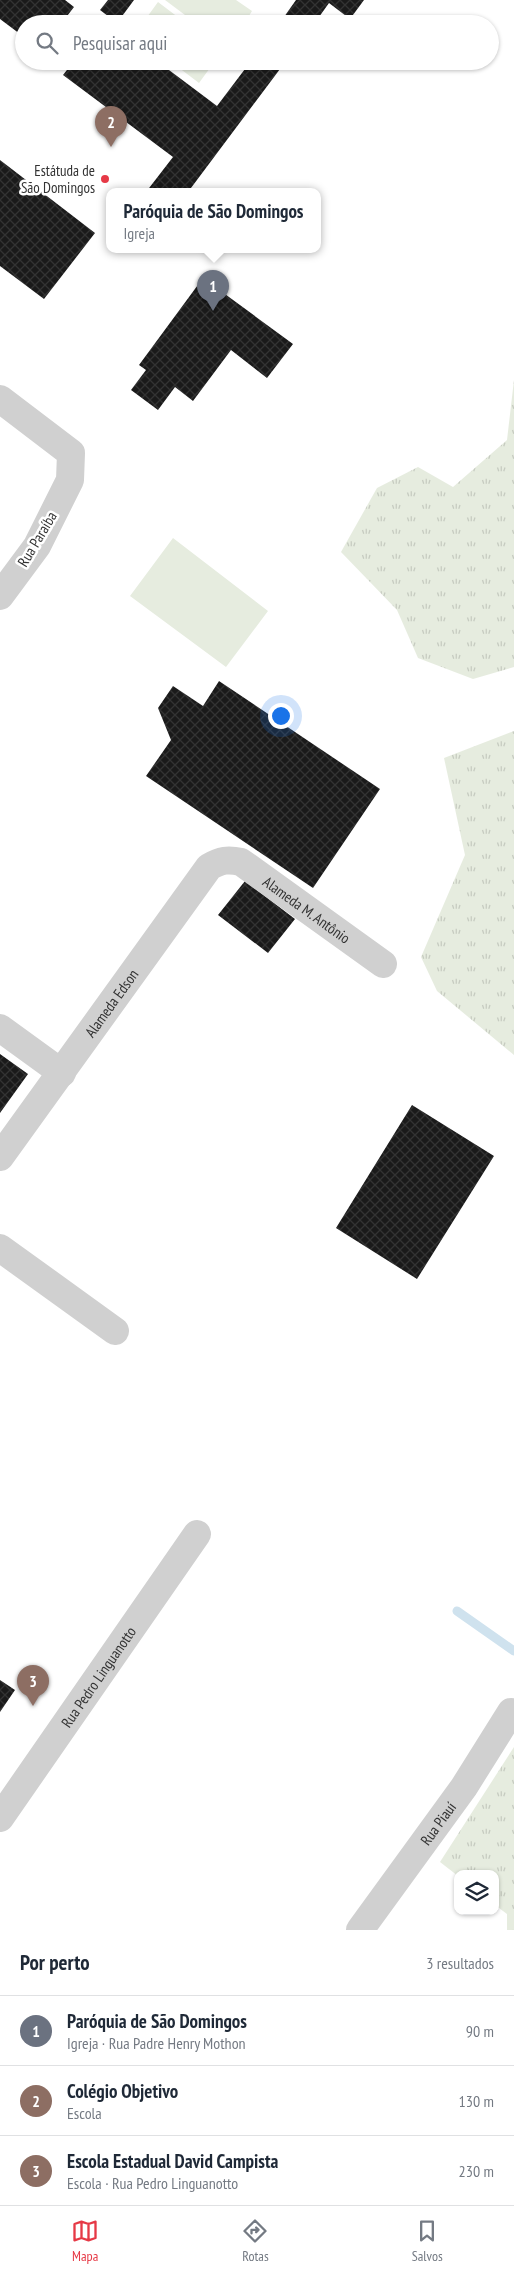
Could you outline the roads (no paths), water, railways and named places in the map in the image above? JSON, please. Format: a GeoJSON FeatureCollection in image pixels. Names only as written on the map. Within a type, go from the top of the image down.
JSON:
{"type":"FeatureCollection","features":[{"type":"Feature","properties":{"kind":"street","name":"Rua Paraíba"},"geometry":{"type":"LineString","coordinates":[[0,399],[71,453],[70,480],[37,546],[0,596]]}},
{"type":"Feature","properties":{"kind":"street","name":"Alameda M. Antônio"},"geometry":{"type":"LineString","coordinates":[[231,859],[241,862],[383,964]]}},
{"type":"Feature","properties":{"kind":"street","name":"Alameda Edson"},"geometry":{"type":"LineString","coordinates":[[0,1157],[209,867],[220,861],[231,859]]}},
{"type":"Feature","properties":{"kind":"street"},"geometry":{"type":"LineString","coordinates":[[0,1028],[62,1073]]}},
{"type":"Feature","properties":{"kind":"street"},"geometry":{"type":"LineString","coordinates":[[0,1248],[115,1331]]}},
{"type":"Feature","properties":{"kind":"street","name":"Rua Pedro Linguanotto"},"geometry":{"type":"LineString","coordinates":[[0,1818],[197,1534]]}},
{"type":"Feature","properties":{"kind":"street","name":"Rua Piauí"},"geometry":{"type":"LineString","coordinates":[[360,1930],[464,1787],[511,1712]]}},
{"type":"Feature","properties":{"kind":"waterway"},"geometry":{"type":"LineString","coordinates":[[457,1611],[514,1651]]}},
{"type":"Feature","properties":{"kind":"place","name":"Colégio Objetivo"},"geometry":{"type":"Point","coordinates":[111,147]}},
{"type":"Feature","properties":{"kind":"place","name":"Estátuda de São Domingos"},"geometry":{"type":"Point","coordinates":[105,179]}},
{"type":"Feature","properties":{"kind":"place","name":"Paróquia de São Domingos"},"geometry":{"type":"Point","coordinates":[213,311]}},
{"type":"Feature","properties":{"kind":"place","name":"Escola Estadual David Campista"},"geometry":{"type":"Point","coordinates":[33,1706]}}]}
